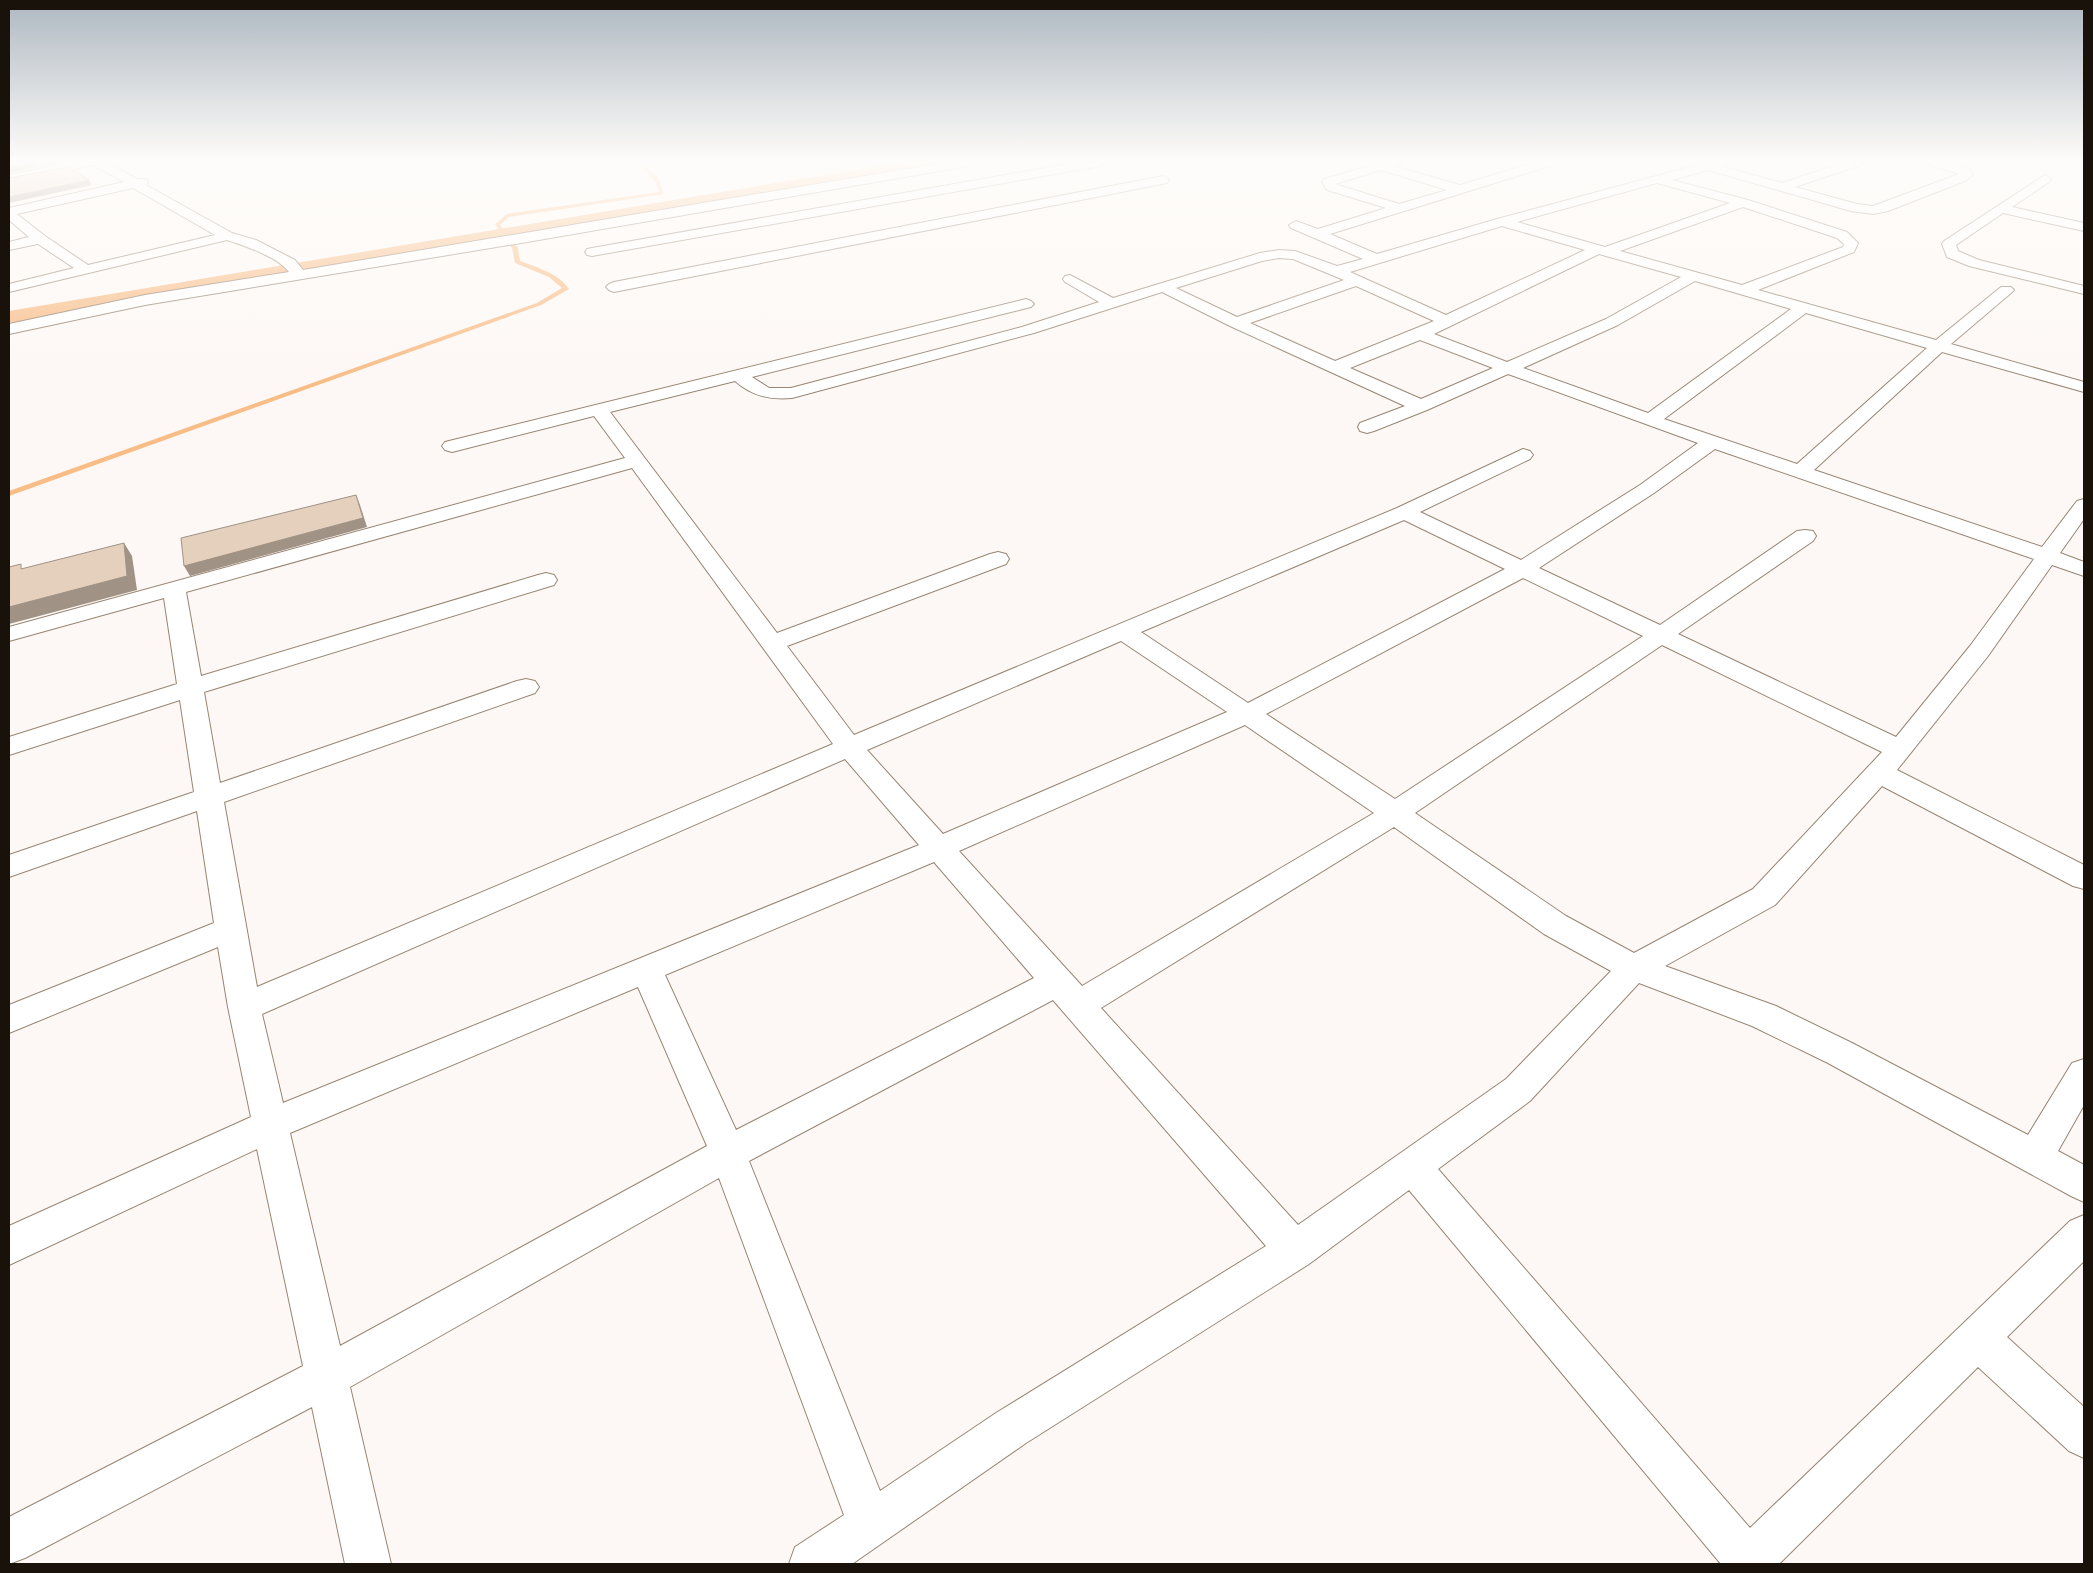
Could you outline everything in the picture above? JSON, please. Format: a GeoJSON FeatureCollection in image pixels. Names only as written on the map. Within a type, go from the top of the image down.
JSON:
{"type":"FeatureCollection","features":[{"type":"Feature","properties":{"kind":"street"},"geometry":{"type":"LineString","coordinates":[[36,235],[86,270]]}},
{"type":"Feature","properties":{"kind":"street"},"geometry":{"type":"LineString","coordinates":[[9,288],[86,270],[216,235]]}},
{"type":"Feature","properties":{"kind":"street"},"geometry":{"type":"LineString","coordinates":[[239,235],[296,270]]}},
{"type":"Feature","properties":{"kind":"street"},"geometry":{"type":"LineString","coordinates":[[9,329],[296,270],[495,244],[542,235]]}},
{"type":"Feature","properties":{"kind":"street"},"geometry":{"type":"LineString","coordinates":[[592,252],[684,235]]}},
{"type":"Feature","properties":{"kind":"street"},"geometry":{"type":"LineString","coordinates":[[726,235],[752,260]]}},
{"type":"Feature","properties":{"kind":"street"},"geometry":{"type":"LineString","coordinates":[[614,286],[879,235]]}},
{"type":"Feature","properties":{"kind":"street"},"geometry":{"type":"LineString","coordinates":[[1320,235],[1376,259]]}},
{"type":"Feature","properties":{"kind":"street"},"geometry":{"type":"LineString","coordinates":[[1336,271],[1456,235]]}},
{"type":"Feature","properties":{"kind":"street"},"geometry":{"type":"LineString","coordinates":[[1550,235],[2084,387]]}},
{"type":"Feature","properties":{"kind":"street"},"geometry":{"type":"LineString","coordinates":[[1336,367],[1420,334],[1602,250],[1646,235]]}},
{"type":"Feature","properties":{"kind":"street"},"geometry":{"type":"LineString","coordinates":[[1744,290],[1849,249],[1851,243],[1842,235]]}},
{"type":"Feature","properties":{"kind":"street"},"geometry":{"type":"LineString","coordinates":[[1962,235],[1949,244],[1952,254],[1974,263],[2084,290]]}},
{"type":"Feature","properties":{"kind":"street"},"geometry":{"type":"LineString","coordinates":[[9,246],[40,239]]}},
{"type":"Feature","properties":{"kind":"street"},"geometry":{"type":"LineString","coordinates":[[739,375],[753,389],[761,392],[775,394],[792,393],[1028,330],[1260,257],[1279,254],[1296,255],[1336,271],[1356,282],[1446,321]]}},
{"type":"Feature","properties":{"kind":"street"},"geometry":{"type":"LineString","coordinates":[[1366,428],[1421,406],[1612,322],[1694,276]]}},
{"type":"Feature","properties":{"kind":"street"},"geometry":{"type":"LineString","coordinates":[[1070,280],[1113,304]]}},
{"type":"Feature","properties":{"kind":"street"},"geometry":{"type":"LineString","coordinates":[[1236,323],[1356,282]]}},
{"type":"Feature","properties":{"kind":"street"},"geometry":{"type":"LineString","coordinates":[[1163,287],[1236,323],[1421,406]]}},
{"type":"Feature","properties":{"kind":"street"},"geometry":{"type":"LineString","coordinates":[[1801,471],[1939,346],[2006,290]]}},
{"type":"Feature","properties":{"kind":"street"},"geometry":{"type":"LineString","coordinates":[[452,446],[1026,304]]}},
{"type":"Feature","properties":{"kind":"street"},"geometry":{"type":"LineString","coordinates":[[1650,420],[1804,307]]}},
{"type":"Feature","properties":{"kind":"street"},"geometry":{"type":"LineString","coordinates":[[1420,334],[1506,369],[1650,420],[2084,569]]}},
{"type":"Feature","properties":{"kind":"street"},"geometry":{"type":"LineString","coordinates":[[599,410],[849,747],[1296,1250]]}},
{"type":"Feature","properties":{"kind":"street"},"geometry":{"type":"LineString","coordinates":[[9,1246],[270,1125],[939,848],[1246,714],[1522,569],[1647,489],[1714,441]]}},
{"type":"Feature","properties":{"kind":"street"},"geometry":{"type":"LineString","coordinates":[[244,1007],[849,747],[1404,512],[1523,454]]}},
{"type":"Feature","properties":{"kind":"street"},"geometry":{"type":"LineString","coordinates":[[9,634],[637,461]]}},
{"type":"Feature","properties":{"kind":"street"},"geometry":{"type":"LineString","coordinates":[[812,1564],[1011,1428],[1296,1250],[1518,1090],[1634,968],[1764,897],[1889,761],[1979,651],[2084,505]]}},
{"type":"Feature","properties":{"kind":"street"},"geometry":{"type":"LineString","coordinates":[[1404,512],[1661,636],[1889,761],[2084,878]]}},
{"type":"Feature","properties":{"kind":"street"},"geometry":{"type":"LineString","coordinates":[[9,1542],[326,1377],[728,1152],[1068,993],[1395,813],[1661,636],[1805,536]]}},
{"type":"Feature","properties":{"kind":"street"},"geometry":{"type":"LineString","coordinates":[[772,643],[998,559]]}},
{"type":"Feature","properties":{"kind":"street"},"geometry":{"type":"LineString","coordinates":[[9,746],[190,688],[546,580]]}},
{"type":"Feature","properties":{"kind":"street"},"geometry":{"type":"LineString","coordinates":[[174,588],[244,1007],[368,1564]]}},
{"type":"Feature","properties":{"kind":"street"},"geometry":{"type":"LineString","coordinates":[[1123,631],[1395,813],[1555,925],[1634,968],[1764,1016],[1840,1053],[2084,1184]]}},
{"type":"Feature","properties":{"kind":"street"},"geometry":{"type":"LineString","coordinates":[[9,866],[526,687]]}},
{"type":"Feature","properties":{"kind":"street"},"geometry":{"type":"LineString","coordinates":[[9,1019],[230,929]]}},
{"type":"Feature","properties":{"kind":"street"},"geometry":{"type":"LineString","coordinates":[[646,969],[728,1152],[870,1524]]}},
{"type":"Feature","properties":{"kind":"street"},"geometry":{"type":"LineString","coordinates":[[2035,1156],[2084,1074]]}},
{"type":"Feature","properties":{"kind":"street"},"geometry":{"type":"LineString","coordinates":[[1412,1166],[1749,1563],[2084,1234]]}},
{"type":"Feature","properties":{"kind":"street"},"geometry":{"type":"LineString","coordinates":[[1977,1338],[2084,1436]]}},
{"type":"Feature","properties":{"kind":"building"},"geometry":{"type":"Polygon","coordinates":[[[356,495],[363,518],[184,566],[181,538],[356,495]]]}},
{"type":"Feature","properties":{"kind":"building"},"geometry":{"type":"Polygon","coordinates":[[[124,543],[127,576],[9,607],[9,567],[21,564],[21,569],[124,543]]]}},
{"type":"Feature","properties":{"kind":"waterway"},"geometry":{"type":"LineString","coordinates":[[9,317],[494,235]]}},
{"type":"Feature","properties":{"kind":"waterway"},"geometry":{"type":"LineString","coordinates":[[9,494],[539,304],[566,289],[563,284],[551,276],[517,262],[515,248],[505,235]]}}]}
